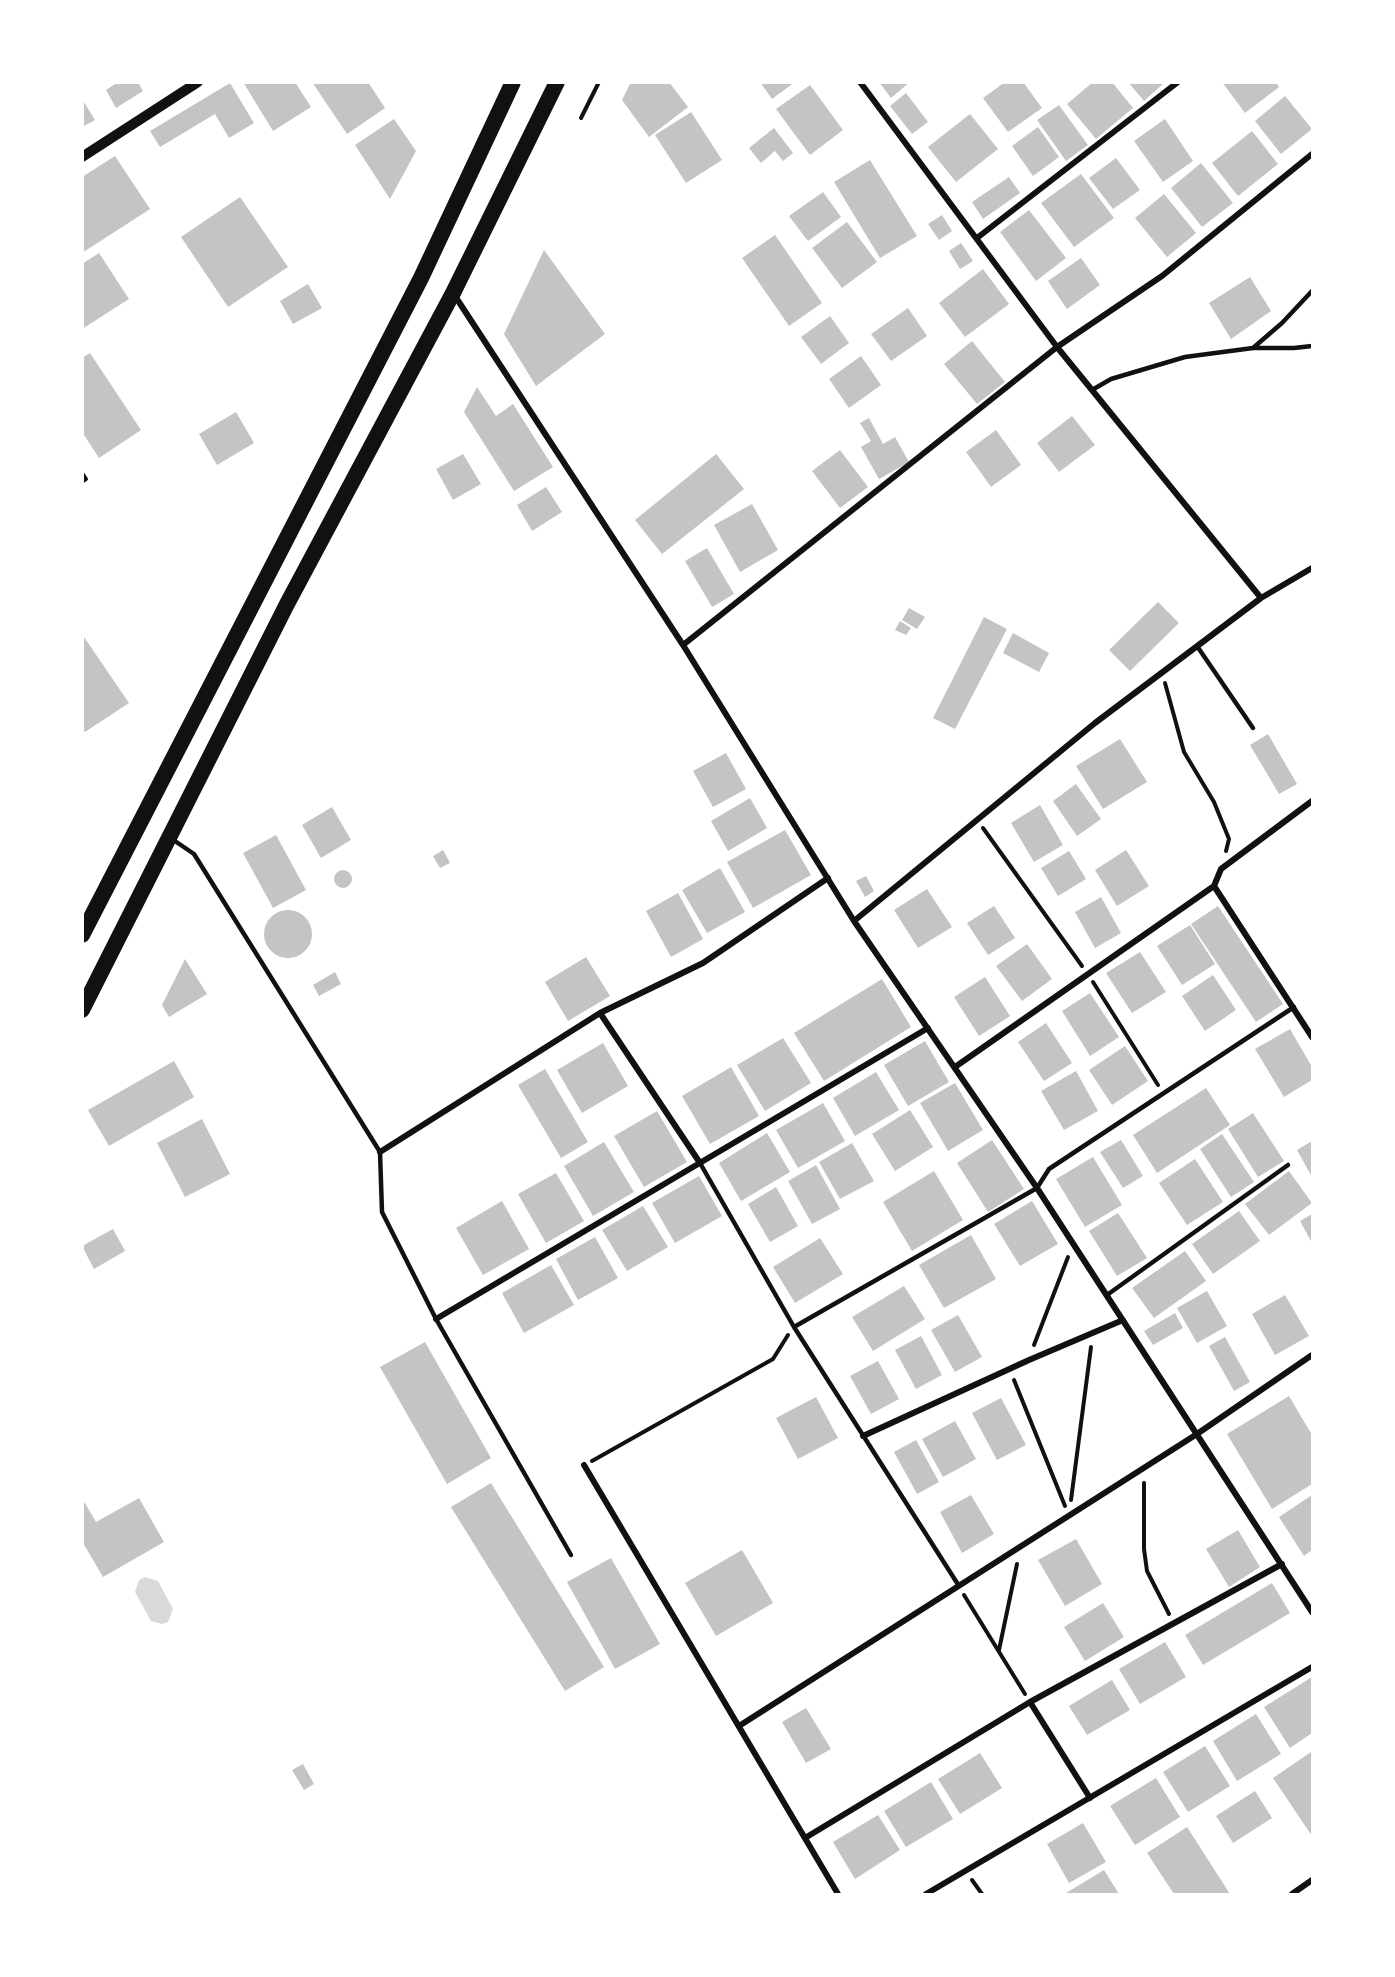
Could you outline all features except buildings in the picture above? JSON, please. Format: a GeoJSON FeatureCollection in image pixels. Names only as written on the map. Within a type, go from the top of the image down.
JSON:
{"type":"FeatureCollection","features":[{"type":"Feature","properties":{"kind":"highway"},"geometry":{"type":"LineString","coordinates":[[82,935],[421,278],[513,82]]}},
{"type":"Feature","properties":{"kind":"highway"},"geometry":{"type":"LineString","coordinates":[[82,1010],[287,604],[453,293],[558,82]]}},
{"type":"Feature","properties":{"kind":"street"},"geometry":{"type":"LineString","coordinates":[[82,157],[198,82]]}},
{"type":"Feature","properties":{"kind":"street"},"geometry":{"type":"LineString","coordinates":[[860,82],[1057,347],[1261,598]]}},
{"type":"Feature","properties":{"kind":"street"},"geometry":{"type":"LineString","coordinates":[[977,238],[1178,82]]}},
{"type":"Feature","properties":{"kind":"street"},"geometry":{"type":"LineString","coordinates":[[683,645],[1057,347],[1162,276],[1312,154]]}},
{"type":"Feature","properties":{"kind":"street"},"geometry":{"type":"LineString","coordinates":[[453,293],[683,645],[854,921],[1037,1188],[1312,1612]]}},
{"type":"Feature","properties":{"kind":"street"},"geometry":{"type":"LineString","coordinates":[[854,921],[1095,723],[1261,598],[1312,568]]}},
{"type":"Feature","properties":{"kind":"street"},"geometry":{"type":"LineString","coordinates":[[955,1067],[1214,886],[1221,869],[1312,801]]}},
{"type":"Feature","properties":{"kind":"street"},"geometry":{"type":"LineString","coordinates":[[380,1152],[600,1013],[703,963],[828,878]]}},
{"type":"Feature","properties":{"kind":"street"},"geometry":{"type":"LineString","coordinates":[[1214,886],[1312,1037]]}},
{"type":"Feature","properties":{"kind":"street"},"geometry":{"type":"LineString","coordinates":[[600,1013],[700,1163]]}},
{"type":"Feature","properties":{"kind":"street"},"geometry":{"type":"LineString","coordinates":[[436,1319],[928,1028]]}},
{"type":"Feature","properties":{"kind":"street"},"geometry":{"type":"LineString","coordinates":[[863,1436],[1123,1320]]}},
{"type":"Feature","properties":{"kind":"street"},"geometry":{"type":"LineString","coordinates":[[739,1726],[1197,1434],[1312,1355]]}},
{"type":"Feature","properties":{"kind":"street"},"geometry":{"type":"LineString","coordinates":[[584,1465],[838,1894]]}},
{"type":"Feature","properties":{"kind":"street"},"geometry":{"type":"LineString","coordinates":[[805,1838],[1030,1702],[1282,1564]]}},
{"type":"Feature","properties":{"kind":"street"},"geometry":{"type":"LineString","coordinates":[[926,1894],[1312,1667]]}},
{"type":"Feature","properties":{"kind":"street"},"geometry":{"type":"LineString","coordinates":[[1030,1702],[1090,1798]]}},
{"type":"Feature","properties":{"kind":"street"},"geometry":{"type":"LineString","coordinates":[[1292,1894],[1312,1880]]}},
{"type":"Feature","properties":{"kind":"lane"},"geometry":{"type":"LineString","coordinates":[[1252,348],[1282,323],[1312,291]]}},
{"type":"Feature","properties":{"kind":"lane"},"geometry":{"type":"LineString","coordinates":[[1092,390],[1111,379],[1185,357],[1252,348],[1312,346]]}},
{"type":"Feature","properties":{"kind":"lane"},"geometry":{"type":"LineString","coordinates":[[1197,646],[1253,728]]}},
{"type":"Feature","properties":{"kind":"lane"},"geometry":{"type":"LineString","coordinates":[[169,837],[194,854],[380,1152],[382,1212],[436,1319],[571,1555]]}},
{"type":"Feature","properties":{"kind":"lane"},"geometry":{"type":"LineString","coordinates":[[794,1327],[1037,1188],[1049,1169],[1294,1007]]}},
{"type":"Feature","properties":{"kind":"lane"},"geometry":{"type":"LineString","coordinates":[[700,1163],[794,1327],[959,1586]]}},
{"type":"Feature","properties":{"kind":"lane"},"geometry":{"type":"LineString","coordinates":[[1107,1295],[1288,1165]]}},
{"type":"Feature","properties":{"kind":"path"},"geometry":{"type":"LineString","coordinates":[[581,118],[599,82]]}},
{"type":"Feature","properties":{"kind":"path"},"geometry":{"type":"LineString","coordinates":[[82,473],[86,479],[82,482]]}},
{"type":"Feature","properties":{"kind":"path"},"geometry":{"type":"LineString","coordinates":[[1162,673],[1184,752],[1214,802],[1229,839],[1221,869]]}},
{"type":"Feature","properties":{"kind":"path"},"geometry":{"type":"LineString","coordinates":[[977,820],[1088,974],[1164,1093]]}},
{"type":"Feature","properties":{"kind":"path"},"geometry":{"type":"LineString","coordinates":[[1029,1360],[1073,1243]]}},
{"type":"Feature","properties":{"kind":"path"},"geometry":{"type":"LineString","coordinates":[[584,1465],[773,1359],[794,1327]]}},
{"type":"Feature","properties":{"kind":"path"},"geometry":{"type":"LineString","coordinates":[[1069,1516],[1093,1333]]}},
{"type":"Feature","properties":{"kind":"path"},"geometry":{"type":"LineString","coordinates":[[1010,1369],[1069,1516]]}},
{"type":"Feature","properties":{"kind":"path"},"geometry":{"type":"LineString","coordinates":[[1144,1467],[1146,1571],[1173,1622]]}},
{"type":"Feature","properties":{"kind":"path"},"geometry":{"type":"LineString","coordinates":[[999,1651],[1021,1546]]}},
{"type":"Feature","properties":{"kind":"path"},"geometry":{"type":"LineString","coordinates":[[959,1586],[1030,1702]]}},
{"type":"Feature","properties":{"kind":"path"},"geometry":{"type":"LineString","coordinates":[[966,1870],[982,1894]]}},
{"type":"Feature","properties":{"kind":"shaded area"},"geometry":{"type":"Polygon","coordinates":[[[145,1577],[158,1581],[173,1609],[168,1622],[162,1624],[151,1621],[135,1592],[139,1580],[145,1577]]]}}]}
